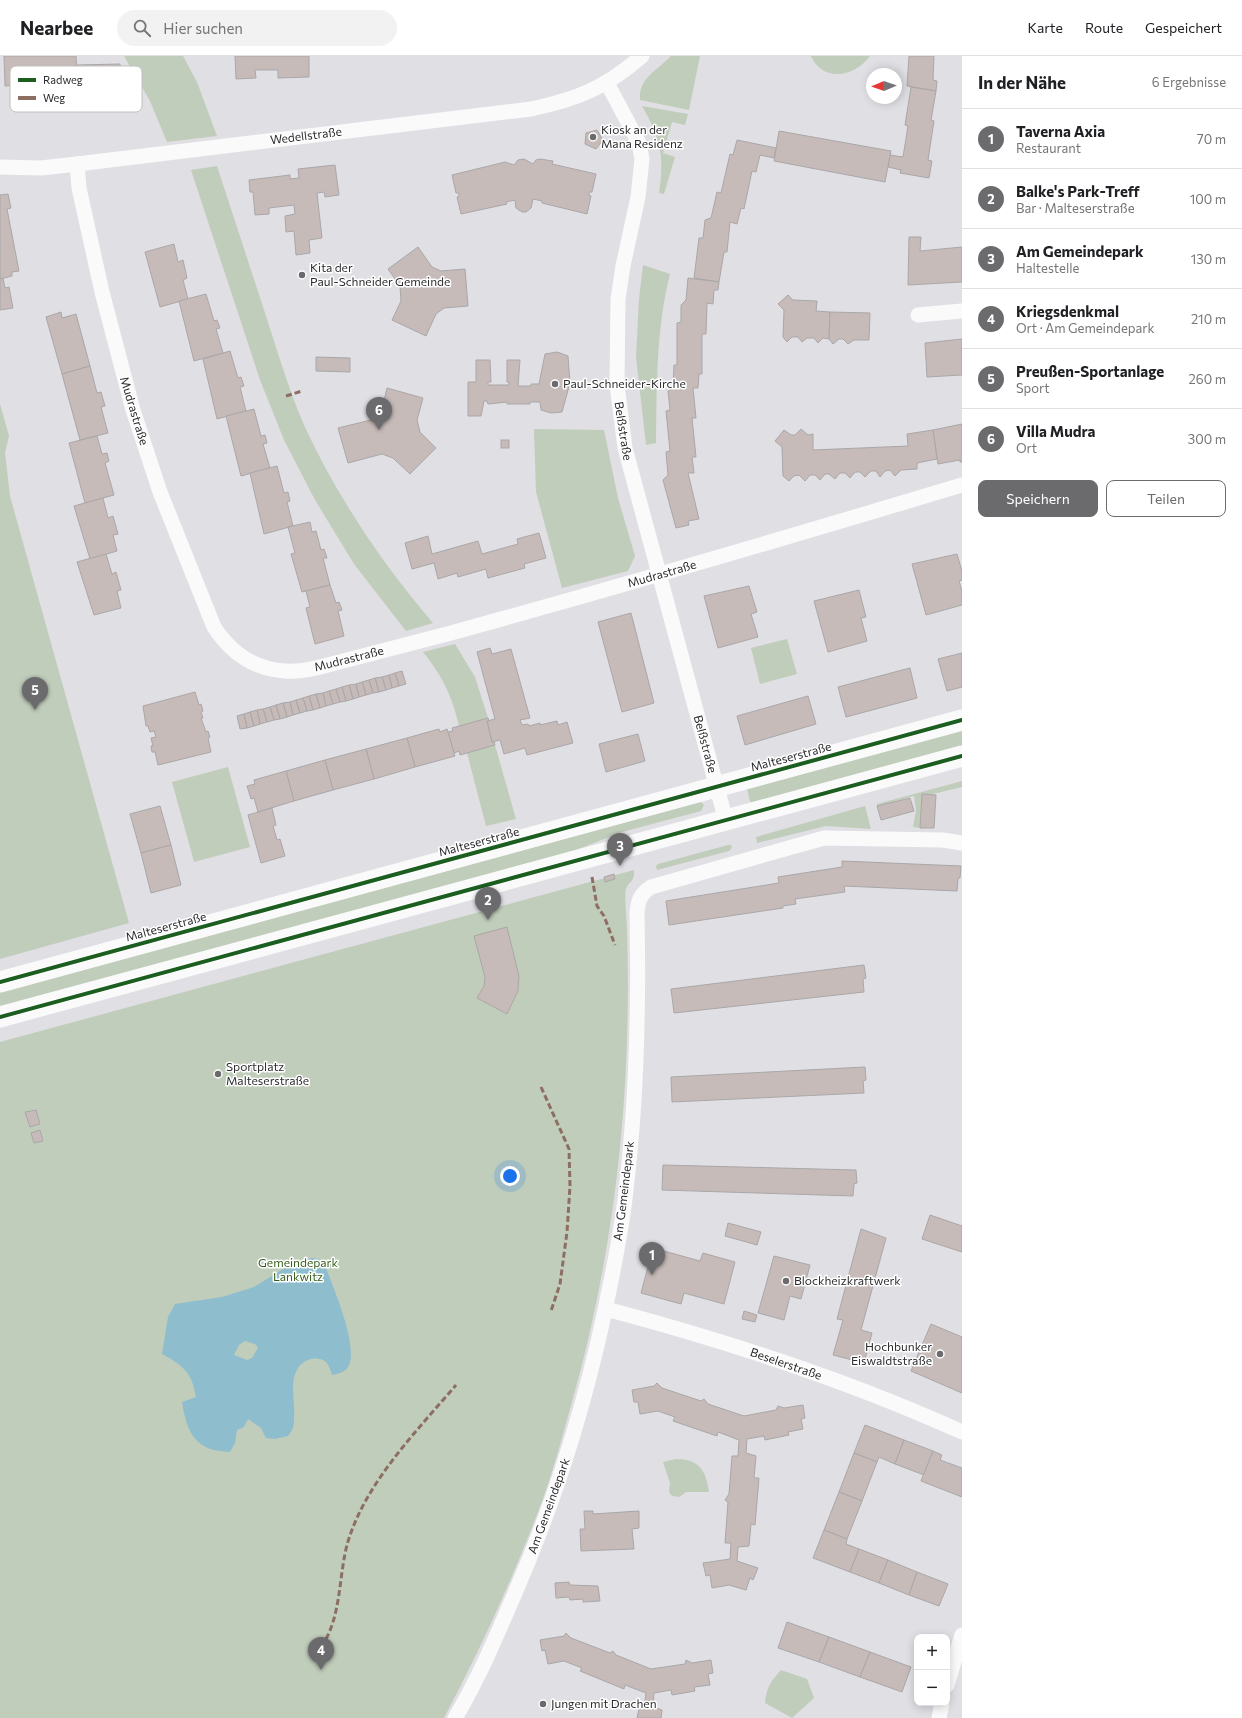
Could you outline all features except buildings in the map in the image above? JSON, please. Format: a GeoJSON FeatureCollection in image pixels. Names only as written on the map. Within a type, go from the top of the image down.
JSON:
{"type":"FeatureCollection","features":[{"type":"Feature","properties":{"kind":"main road","name":"Malteserstraße"},"geometry":{"type":"LineString","coordinates":[[0,982],[717,788],[962,720]]}},
{"type":"Feature","properties":{"kind":"main road"},"geometry":{"type":"LineString","coordinates":[[0,1018],[962,756]]}},
{"type":"Feature","properties":{"kind":"street"},"geometry":{"type":"LineString","coordinates":[[607,83],[642,56]]}},
{"type":"Feature","properties":{"kind":"street","name":"Wedellstraße"},"geometry":{"type":"LineString","coordinates":[[0,167],[41,168],[531,109],[583,95],[607,83]]}},
{"type":"Feature","properties":{"kind":"street","name":"Belßstraße"},"geometry":{"type":"LineString","coordinates":[[607,83],[636,138],[642,159],[641,183],[623,266],[618,299],[617,385],[625,448],[726,821]]}},
{"type":"Feature","properties":{"kind":"street","name":"Mudrastraße"},"geometry":{"type":"LineString","coordinates":[[77,164],[79,188],[116,352],[160,492],[214,627],[224,642],[245,660],[265,668],[286,672],[310,669],[538,609],[962,486]]}},
{"type":"Feature","properties":{"kind":"street"},"geometry":{"type":"LineString","coordinates":[[918,316],[962,311]]}},
{"type":"Feature","properties":{"kind":"street","name":"Am Gemeindepark"},"geometry":{"type":"LineString","coordinates":[[456,1718],[497,1635],[547,1516],[579,1419],[606,1309],[620,1231],[630,1156],[639,1007],[637,913],[638,902],[643,892],[651,887],[824,838],[942,840],[962,843]]}},
{"type":"Feature","properties":{"kind":"street","name":"Beselerstraße"},"geometry":{"type":"LineString","coordinates":[[606,1309],[715,1340],[784,1362],[864,1392],[962,1432]]}},
{"type":"Feature","properties":{"kind":"street"},"geometry":{"type":"LineString","coordinates":[[950,1675],[962,1635]]}},
{"type":"Feature","properties":{"kind":"street"},"geometry":{"type":"LineString","coordinates":[[939,1718],[941,1706]]}},
{"type":"Feature","properties":{"kind":"green space"},"geometry":{"type":"Polygon","coordinates":[[[124,56],[183,56],[197,82],[217,136],[167,142],[150,101],[142,87],[142,66],[130,66],[124,56]]]}},
{"type":"Feature","properties":{"kind":"green space"},"geometry":{"type":"Polygon","coordinates":[[[671,56],[700,56],[689,110],[640,100],[640,92],[646,80],[671,56]]]}},
{"type":"Feature","properties":{"kind":"green space"},"geometry":{"type":"Polygon","coordinates":[[[811,56],[870,56],[856,69],[839,74],[823,70],[816,65],[811,56]]]}},
{"type":"Feature","properties":{"kind":"green space"},"geometry":{"type":"Polygon","coordinates":[[[642,106],[688,114],[685,125],[672,122],[663,153],[675,157],[664,194],[659,193],[661,180],[660,148],[653,128],[642,106]]]}},
{"type":"Feature","properties":{"kind":"green space"},"geometry":{"type":"Polygon","coordinates":[[[217,166],[285,374],[304,425],[331,478],[378,553],[433,623],[406,631],[354,564],[315,500],[284,440],[260,380],[191,170],[217,166]]]}},
{"type":"Feature","properties":{"kind":"green space"},"geometry":{"type":"Polygon","coordinates":[[[643,265],[670,274],[662,316],[658,358],[656,443],[646,445],[636,357],[639,299],[643,265]]]}},
{"type":"Feature","properties":{"kind":"green space"},"geometry":{"type":"Polygon","coordinates":[[[0,404],[9,436],[5,453],[10,496],[129,923],[0,959],[0,404]]]}},
{"type":"Feature","properties":{"kind":"green space"},"geometry":{"type":"Polygon","coordinates":[[[534,429],[604,430],[618,498],[635,556],[628,571],[562,588],[536,492],[534,429]]]}},
{"type":"Feature","properties":{"kind":"green space"},"geometry":{"type":"Polygon","coordinates":[[[787,639],[797,674],[760,684],[751,648],[787,639]]]}},
{"type":"Feature","properties":{"kind":"green space"},"geometry":{"type":"Polygon","coordinates":[[[455,644],[475,677],[488,718],[459,726],[446,687],[423,652],[455,644]]]}},
{"type":"Feature","properties":{"kind":"green space"},"geometry":{"type":"Polygon","coordinates":[[[962,730],[962,748],[751,805],[747,789],[962,730]]]}},
{"type":"Feature","properties":{"kind":"green space"},"geometry":{"type":"Polygon","coordinates":[[[495,745],[516,819],[486,826],[467,753],[495,745]]]}},
{"type":"Feature","properties":{"kind":"green space"},"geometry":{"type":"Polygon","coordinates":[[[228,767],[250,847],[194,862],[172,782],[228,767]]]}},
{"type":"Feature","properties":{"kind":"green space"},"geometry":{"type":"Polygon","coordinates":[[[962,781],[962,787],[933,794],[922,794],[920,828],[913,827],[916,810],[914,796],[877,806],[877,804],[962,781]]]}},
{"type":"Feature","properties":{"kind":"green space"},"geometry":{"type":"Polygon","coordinates":[[[701,802],[704,805],[701,811],[622,832],[566,854],[0,1008],[0,991],[701,802]]]}},
{"type":"Feature","properties":{"kind":"green space"},"geometry":{"type":"Polygon","coordinates":[[[865,806],[871,829],[826,826],[757,843],[756,837],[865,806]]]}},
{"type":"Feature","properties":{"kind":"green space"},"geometry":{"type":"Polygon","coordinates":[[[731,845],[732,848],[729,851],[657,870],[656,866],[658,864],[731,845]]]}},
{"type":"Feature","properties":{"kind":"green space","name":"Gemeindepark Lankwitz"},"geometry":{"type":"Polygon","coordinates":[[[634,870],[634,877],[627,886],[625,892],[628,990],[627,1050],[623,1109],[618,1168],[600,1285],[572,1402],[544,1496],[522,1553],[498,1608],[472,1664],[444,1718],[0,1718],[0,1042],[634,870]]]}},
{"type":"Feature","properties":{"kind":"green space"},"geometry":{"type":"Polygon","coordinates":[[[676,1459],[690,1461],[700,1467],[706,1478],[709,1492],[686,1492],[679,1497],[672,1496],[669,1492],[670,1483],[663,1462],[676,1459]]]}},
{"type":"Feature","properties":{"kind":"green space"},"geometry":{"type":"Polygon","coordinates":[[[781,1670],[807,1679],[814,1698],[792,1718],[765,1703],[770,1685],[781,1670]]]}},
{"type":"Feature","properties":{"kind":"water"},"geometry":{"type":"Polygon","coordinates":[[[311,1258],[319,1259],[325,1265],[339,1301],[348,1332],[351,1358],[348,1367],[339,1373],[332,1375],[328,1364],[321,1359],[311,1359],[301,1365],[296,1371],[294,1378],[294,1422],[288,1436],[275,1439],[266,1438],[261,1428],[248,1419],[244,1427],[237,1430],[235,1443],[230,1452],[208,1448],[201,1444],[190,1431],[184,1413],[182,1402],[196,1397],[192,1382],[186,1371],[176,1362],[162,1354],[168,1317],[175,1304],[222,1297],[254,1287],[288,1266],[311,1258]],[[245,1341],[239,1345],[234,1355],[247,1360],[252,1358],[258,1348],[255,1344],[245,1341]]]}},
{"type":"Feature","properties":{"kind":"marked path"},"geometry":{"type":"LineString","coordinates":[[286,396],[302,391]]}},
{"type":"Feature","properties":{"kind":"marked path"},"geometry":{"type":"LineString","coordinates":[[592,877],[597,906],[604,916],[615,945]]}},
{"type":"Feature","properties":{"kind":"marked path"},"geometry":{"type":"LineString","coordinates":[[541,1087],[569,1149],[570,1186],[567,1232],[560,1284],[551,1311]]}},
{"type":"Feature","properties":{"kind":"marked path"},"geometry":{"type":"LineString","coordinates":[[326,1639],[331,1628],[337,1605],[347,1545],[355,1523],[366,1501],[378,1480],[408,1440],[456,1385]]}},
{"type":"Feature","properties":{"kind":"cycle path"},"geometry":{"type":"LineString","coordinates":[[0,982],[962,720]]}},
{"type":"Feature","properties":{"kind":"cycle path"},"geometry":{"type":"LineString","coordinates":[[0,1017],[962,756]]}},
{"type":"Feature","properties":{"kind":"place","name":"Kiosk an der Mana Residenz"},"geometry":{"type":"Point","coordinates":[593,137]}},
{"type":"Feature","properties":{"kind":"place","name":"Kita der Paul-Schneider Gemeinde"},"geometry":{"type":"Point","coordinates":[302,275]}},
{"type":"Feature","properties":{"kind":"place","name":"Paul-Schneider-Kirche"},"geometry":{"type":"Point","coordinates":[555,384]}},
{"type":"Feature","properties":{"kind":"place","name":"Villa Mudra"},"geometry":{"type":"Point","coordinates":[379,430]}},
{"type":"Feature","properties":{"kind":"place","name":"Preußen-Sportanlage"},"geometry":{"type":"Point","coordinates":[35,710]}},
{"type":"Feature","properties":{"kind":"place","name":"Am Gemeindepark"},"geometry":{"type":"Point","coordinates":[620,866]}},
{"type":"Feature","properties":{"kind":"place","name":"Balke's Park-Treff"},"geometry":{"type":"Point","coordinates":[488,920]}},
{"type":"Feature","properties":{"kind":"place","name":"Sportplatz Malteserstraße"},"geometry":{"type":"Point","coordinates":[218,1074]}},
{"type":"Feature","properties":{"kind":"place","name":"Taverna Axia"},"geometry":{"type":"Point","coordinates":[652,1275]}},
{"type":"Feature","properties":{"kind":"place","name":"Blockheizkraftwerk"},"geometry":{"type":"Point","coordinates":[786,1281]}},
{"type":"Feature","properties":{"kind":"place","name":"Hochbunker Eiswaldtstraße"},"geometry":{"type":"Point","coordinates":[940,1354]}},
{"type":"Feature","properties":{"kind":"place","name":"Kriegsdenkmal"},"geometry":{"type":"Point","coordinates":[321,1670]}},
{"type":"Feature","properties":{"kind":"place","name":"Jungen mit Drachen"},"geometry":{"type":"Point","coordinates":[543,1704]}}]}
